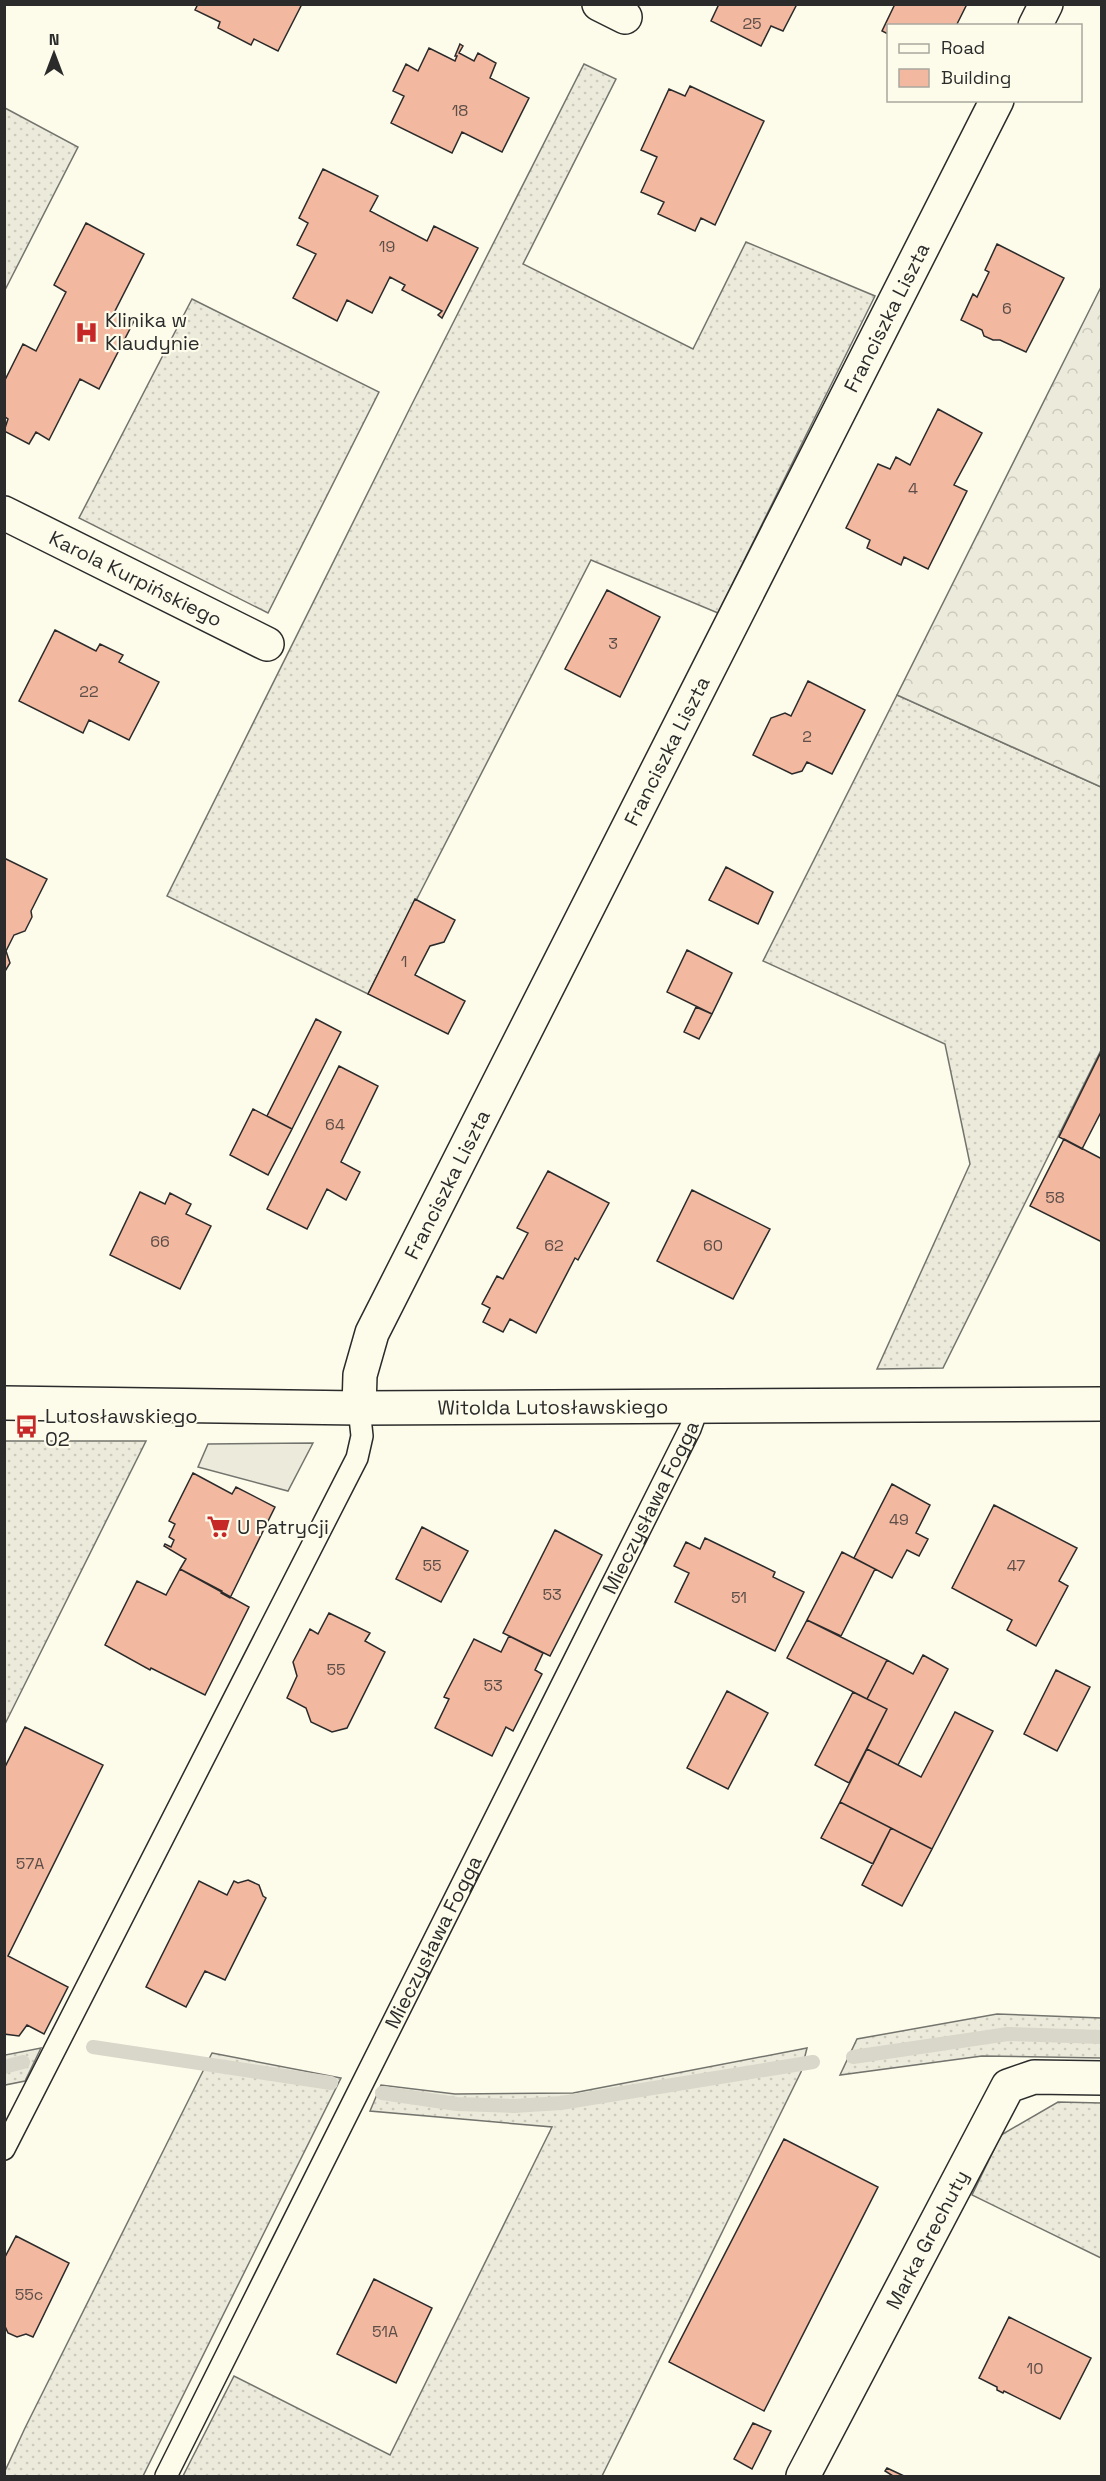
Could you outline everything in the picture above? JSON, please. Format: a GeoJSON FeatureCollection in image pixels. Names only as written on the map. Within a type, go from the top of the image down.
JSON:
{"type":"FeatureCollection","features":[{"type":"Feature","properties":{"kind":"street"},"geometry":{"type":"LineString","coordinates":[[1036,24],[1046,4]]}},
{"type":"Feature","properties":{"kind":"street","name":"Franciszka Liszta"},"geometry":{"type":"LineString","coordinates":[[359,1408],[360,1375],[372,1333],[996,102]]}},
{"type":"Feature","properties":{"kind":"street","name":"Karola Kurpińskiego"},"geometry":{"type":"LineString","coordinates":[[4,513],[267,645]]}},
{"type":"Feature","properties":{"kind":"street","name":"Witolda Lutosławskiego"},"geometry":{"type":"LineString","coordinates":[[4,1403],[359,1408],[1101,1404]]}},
{"type":"Feature","properties":{"kind":"street","name":"Marka Grechuty"},"geometry":{"type":"LineString","coordinates":[[803,2476],[1008,2086],[1034,2077],[1101,2078]]}},
{"type":"Feature","properties":{"kind":"lane","name":"Mieczysława Fogga"},"geometry":{"type":"LineString","coordinates":[[166,2476],[685,1439],[698,1407]]}},
{"type":"Feature","properties":{"kind":"lane"},"geometry":{"type":"LineString","coordinates":[[4,2149],[357,1458],[362,1436],[359,1408]]}},
{"type":"Feature","properties":{"kind":"green space"},"geometry":{"type":"Polygon","coordinates":[[[584,64],[616,79],[523,264],[693,349],[746,242],[875,296],[718,613],[591,560],[368,994],[167,896],[584,64]]]}},
{"type":"Feature","properties":{"kind":"green space"},"geometry":{"type":"Polygon","coordinates":[[[5,108],[78,147],[5,290],[5,108]]]}},
{"type":"Feature","properties":{"kind":"green space"},"geometry":{"type":"Polygon","coordinates":[[[1101,287],[1102,787],[897,695],[1101,287]]]}},
{"type":"Feature","properties":{"kind":"green space"},"geometry":{"type":"Polygon","coordinates":[[[192,299],[379,392],[268,613],[79,518],[192,299]]]}},
{"type":"Feature","properties":{"kind":"green space"},"geometry":{"type":"Polygon","coordinates":[[[897,695],[1101,787],[1101,1050],[943,1368],[877,1369],[970,1164],[945,1044],[763,961],[897,695]]]}},
{"type":"Feature","properties":{"kind":"green space"},"geometry":{"type":"Polygon","coordinates":[[[4,1441],[146,1441],[5,1724],[4,1441]]]}},
{"type":"Feature","properties":{"kind":"green space"},"geometry":{"type":"Polygon","coordinates":[[[997,2014],[1101,2018],[1101,2058],[982,2056],[840,2075],[857,2039],[997,2014]]]}},
{"type":"Feature","properties":{"kind":"green space"},"geometry":{"type":"Polygon","coordinates":[[[41,2048],[25,2081],[5,2085],[5,2055],[41,2048]]]}},
{"type":"Feature","properties":{"kind":"green space"},"geometry":{"type":"Polygon","coordinates":[[[807,2048],[801,2072],[602,2476],[183,2476],[234,2376],[390,2455],[552,2127],[370,2111],[381,2085],[455,2094],[573,2093],[807,2048]]]}},
{"type":"Feature","properties":{"kind":"green space"},"geometry":{"type":"Polygon","coordinates":[[[212,2053],[341,2078],[143,2476],[5,2476],[5,2471],[25,2428],[212,2053]]]}},
{"type":"Feature","properties":{"kind":"green space"},"geometry":{"type":"Polygon","coordinates":[[[1058,2102],[1101,2103],[1101,2258],[972,2195],[1001,2135],[1058,2102]]]}},
{"type":"Feature","properties":{"kind":"shaded area"},"geometry":{"type":"Polygon","coordinates":[[[313,1443],[288,1491],[198,1467],[208,1444],[313,1443]]]}},
{"type":"Feature","properties":{"kind":"building"},"geometry":{"type":"Polygon","coordinates":[[[198,4],[302,4],[278,51],[254,39],[251,45],[218,28],[220,22],[195,10],[198,4]]]}},
{"type":"Feature","properties":{"kind":"building"},"geometry":{"type":"Polygon","coordinates":[[[719,4],[797,4],[783,31],[771,26],[761,46],[711,21],[719,4]]]}},
{"type":"Feature","properties":{"kind":"building"},"geometry":{"type":"Polygon","coordinates":[[[895,4],[967,4],[957,24],[887,24],[887,34],[882,31],[895,4]]]}},
{"type":"Feature","properties":{"kind":"building"},"geometry":{"type":"Polygon","coordinates":[[[460,44],[463,46],[459,53],[474,61],[478,53],[496,63],[490,78],[529,98],[502,152],[462,132],[452,153],[391,123],[404,96],[393,91],[406,64],[418,71],[429,48],[455,61],[460,44]]]}},
{"type":"Feature","properties":{"kind":"building"},"geometry":{"type":"Polygon","coordinates":[[[690,86],[764,121],[715,225],[701,218],[695,231],[658,214],[664,202],[641,192],[657,157],[641,150],[669,89],[685,96],[690,86]]]}},
{"type":"Feature","properties":{"kind":"building"},"geometry":{"type":"Polygon","coordinates":[[[323,169],[378,196],[370,211],[427,241],[434,226],[478,248],[442,318],[438,315],[442,311],[402,290],[405,285],[390,277],[372,313],[347,300],[337,321],[293,298],[316,254],[297,245],[308,223],[299,218],[323,169]]]}},
{"type":"Feature","properties":{"kind":"building","name":"Klinika w Klaudynie"},"geometry":{"type":"Polygon","coordinates":[[[86,223],[144,254],[115,311],[134,321],[99,389],[80,379],[49,440],[36,432],[29,444],[4,431],[8,419],[4,416],[4,382],[23,344],[36,351],[66,292],[54,285],[86,223]]]}},
{"type":"Feature","properties":{"kind":"building"},"geometry":{"type":"Polygon","coordinates":[[[997,244],[1064,278],[1026,352],[1000,340],[984,336],[982,330],[961,320],[973,294],[977,297],[989,272],[985,270],[997,244]]]}},
{"type":"Feature","properties":{"kind":"building"},"geometry":{"type":"Polygon","coordinates":[[[938,409],[982,433],[954,485],[967,491],[928,569],[904,557],[901,565],[867,548],[870,540],[846,528],[878,464],[890,469],[896,457],[910,465],[938,409]]]}},
{"type":"Feature","properties":{"kind":"building"},"geometry":{"type":"Polygon","coordinates":[[[607,590],[660,617],[620,697],[565,669],[607,590]]]}},
{"type":"Feature","properties":{"kind":"building"},"geometry":{"type":"Polygon","coordinates":[[[55,630],[96,651],[100,644],[123,655],[119,662],[159,682],[129,740],[89,720],[83,733],[19,701],[55,630]]]}},
{"type":"Feature","properties":{"kind":"building"},"geometry":{"type":"Polygon","coordinates":[[[808,681],[865,710],[832,774],[807,762],[802,771],[792,774],[753,755],[771,718],[785,713],[791,716],[808,681]]]}},
{"type":"Feature","properties":{"kind":"building"},"geometry":{"type":"Polygon","coordinates":[[[4,858],[47,879],[31,911],[32,917],[25,931],[14,935],[6,951],[10,963],[4,973],[4,858]]]}},
{"type":"Feature","properties":{"kind":"building"},"geometry":{"type":"Polygon","coordinates":[[[726,867],[773,892],[758,924],[709,900],[726,867]]]}},
{"type":"Feature","properties":{"kind":"building"},"geometry":{"type":"Polygon","coordinates":[[[415,899],[455,920],[444,942],[430,946],[415,975],[465,1001],[448,1034],[368,994],[415,899]]]}},
{"type":"Feature","properties":{"kind":"building"},"geometry":{"type":"Polygon","coordinates":[[[687,950],[732,973],[712,1014],[667,992],[687,950]]]}},
{"type":"Feature","properties":{"kind":"building"},"geometry":{"type":"Polygon","coordinates":[[[696,1007],[712,1014],[699,1039],[684,1032],[696,1007]]]}},
{"type":"Feature","properties":{"kind":"building"},"geometry":{"type":"Polygon","coordinates":[[[316,1019],[341,1032],[292,1129],[267,1116],[316,1019]]]}},
{"type":"Feature","properties":{"kind":"building"},"geometry":{"type":"Polygon","coordinates":[[[1102,1050],[1102,1110],[1082,1149],[1059,1137],[1102,1050]]]}},
{"type":"Feature","properties":{"kind":"building"},"geometry":{"type":"Polygon","coordinates":[[[339,1066],[378,1086],[341,1162],[360,1172],[346,1200],[327,1189],[307,1229],[267,1209],[339,1066]]]}},
{"type":"Feature","properties":{"kind":"building"},"geometry":{"type":"Polygon","coordinates":[[[253,1109],[292,1129],[268,1175],[230,1155],[253,1109]]]}},
{"type":"Feature","properties":{"kind":"building"},"geometry":{"type":"Polygon","coordinates":[[[1064,1139],[1102,1159],[1102,1242],[1030,1206],[1064,1139]]]}},
{"type":"Feature","properties":{"kind":"building"},"geometry":{"type":"Polygon","coordinates":[[[548,1171],[609,1203],[578,1260],[575,1258],[536,1333],[510,1319],[503,1332],[483,1322],[490,1308],[482,1304],[497,1276],[503,1279],[528,1233],[517,1228],[548,1171]]]}},
{"type":"Feature","properties":{"kind":"building"},"geometry":{"type":"Polygon","coordinates":[[[692,1190],[770,1229],[733,1299],[657,1261],[692,1190]]]}},
{"type":"Feature","properties":{"kind":"building"},"geometry":{"type":"Polygon","coordinates":[[[140,1192],[165,1204],[170,1193],[191,1204],[186,1214],[211,1226],[180,1289],[110,1255],[140,1192]]]}},
{"type":"Feature","properties":{"kind":"building"},"geometry":{"type":"Polygon","coordinates":[[[193,1473],[232,1494],[236,1487],[275,1507],[230,1598],[221,1593],[222,1591],[180,1569],[186,1559],[164,1546],[165,1544],[171,1547],[174,1540],[169,1537],[175,1524],[169,1521],[193,1473]]]}},
{"type":"Feature","properties":{"kind":"building"},"geometry":{"type":"Polygon","coordinates":[[[892,1484],[930,1505],[916,1533],[928,1539],[919,1556],[907,1550],[892,1578],[854,1558],[892,1484]]]}},
{"type":"Feature","properties":{"kind":"building"},"geometry":{"type":"Polygon","coordinates":[[[994,1505],[1077,1548],[1059,1581],[1068,1586],[1036,1646],[1007,1630],[1012,1620],[952,1588],[994,1505]]]}},
{"type":"Feature","properties":{"kind":"building"},"geometry":{"type":"Polygon","coordinates":[[[422,1527],[468,1551],[441,1602],[396,1579],[422,1527]]]}},
{"type":"Feature","properties":{"kind":"building"},"geometry":{"type":"Polygon","coordinates":[[[555,1530],[602,1555],[550,1656],[503,1633],[555,1530]]]}},
{"type":"Feature","properties":{"kind":"building"},"geometry":{"type":"Polygon","coordinates":[[[705,1538],[775,1572],[773,1577],[804,1592],[775,1651],[675,1602],[689,1573],[674,1566],[686,1542],[700,1549],[705,1538]]]}},
{"type":"Feature","properties":{"kind":"building"},"geometry":{"type":"Polygon","coordinates":[[[842,1552],[875,1569],[841,1636],[807,1620],[842,1552]]]}},
{"type":"Feature","properties":{"kind":"building"},"geometry":{"type":"Polygon","coordinates":[[[180,1569],[249,1607],[205,1695],[151,1668],[150,1670],[105,1645],[137,1581],[166,1595],[180,1569]]]}},
{"type":"Feature","properties":{"kind":"building"},"geometry":{"type":"Polygon","coordinates":[[[329,1613],[370,1633],[365,1641],[385,1652],[347,1728],[332,1732],[311,1722],[306,1708],[287,1698],[297,1676],[293,1662],[310,1629],[318,1634],[329,1613]]]}},
{"type":"Feature","properties":{"kind":"building"},"geometry":{"type":"Polygon","coordinates":[[[807,1620],[887,1660],[867,1699],[787,1658],[807,1620]]]}},
{"type":"Feature","properties":{"kind":"building"},"geometry":{"type":"Polygon","coordinates":[[[509,1636],[543,1653],[535,1670],[542,1674],[513,1731],[506,1727],[492,1756],[435,1728],[449,1699],[444,1697],[474,1639],[501,1652],[509,1636]]]}},
{"type":"Feature","properties":{"kind":"building"},"geometry":{"type":"Polygon","coordinates":[[[923,1655],[948,1669],[898,1765],[867,1749],[887,1709],[867,1699],[887,1660],[913,1674],[923,1655]]]}},
{"type":"Feature","properties":{"kind":"building"},"geometry":{"type":"Polygon","coordinates":[[[1056,1670],[1090,1687],[1057,1751],[1024,1734],[1056,1670]]]}},
{"type":"Feature","properties":{"kind":"building"},"geometry":{"type":"Polygon","coordinates":[[[727,1691],[768,1713],[728,1789],[687,1768],[727,1691]]]}},
{"type":"Feature","properties":{"kind":"building"},"geometry":{"type":"Polygon","coordinates":[[[853,1692],[887,1709],[849,1783],[815,1765],[853,1692]]]}},
{"type":"Feature","properties":{"kind":"building"},"geometry":{"type":"Polygon","coordinates":[[[955,1712],[993,1731],[932,1849],[840,1802],[867,1749],[921,1777],[955,1712]]]}},
{"type":"Feature","properties":{"kind":"building"},"geometry":{"type":"Polygon","coordinates":[[[25,1727],[103,1765],[8,1956],[68,1987],[44,2034],[27,2025],[19,2036],[4,2034],[4,1769],[25,1727]]]}},
{"type":"Feature","properties":{"kind":"building"},"geometry":{"type":"Polygon","coordinates":[[[840,1802],[891,1828],[873,1864],[821,1838],[840,1802]]]}},
{"type":"Feature","properties":{"kind":"building"},"geometry":{"type":"Polygon","coordinates":[[[891,1828],[932,1849],[902,1906],[862,1885],[891,1828]]]}},
{"type":"Feature","properties":{"kind":"building"},"geometry":{"type":"Polygon","coordinates":[[[248,1880],[259,1885],[266,1898],[225,1980],[205,1971],[186,2007],[146,1987],[199,1881],[227,1895],[234,1881],[238,1883],[248,1880]]]}},
{"type":"Feature","properties":{"kind":"building"},"geometry":{"type":"Polygon","coordinates":[[[784,2139],[878,2187],[764,2411],[669,2362],[784,2139]]]}},
{"type":"Feature","properties":{"kind":"building"},"geometry":{"type":"Polygon","coordinates":[[[16,2236],[69,2263],[33,2337],[26,2334],[17,2337],[8,2333],[4,2324],[4,2259],[16,2236]]]}},
{"type":"Feature","properties":{"kind":"building"},"geometry":{"type":"Polygon","coordinates":[[[374,2279],[432,2308],[396,2383],[337,2354],[374,2279]]]}},
{"type":"Feature","properties":{"kind":"building"},"geometry":{"type":"Polygon","coordinates":[[[1009,2317],[1091,2358],[1060,2419],[1004,2391],[1003,2393],[997,2390],[997,2387],[979,2378],[1009,2317]]]}},
{"type":"Feature","properties":{"kind":"building"},"geometry":{"type":"Polygon","coordinates":[[[753,2423],[771,2431],[752,2469],[734,2459],[753,2423]]]}},
{"type":"Feature","properties":{"kind":"building"},"geometry":{"type":"Polygon","coordinates":[[[887,2468],[904,2476],[893,2476],[885,2471],[887,2468]]]}},
{"type":"Feature","properties":{"kind":"waterway"},"geometry":{"type":"LineString","coordinates":[[853,2057],[1008,2034],[1102,2037]]}},
{"type":"Feature","properties":{"kind":"waterway"},"geometry":{"type":"LineString","coordinates":[[93,2047],[331,2083]]}},
{"type":"Feature","properties":{"kind":"waterway"},"geometry":{"type":"LineString","coordinates":[[4,2067],[23,2062]]}},
{"type":"Feature","properties":{"kind":"waterway"},"geometry":{"type":"LineString","coordinates":[[382,2093],[457,2104],[514,2106],[561,2103],[813,2062]]}},
{"type":"Feature","properties":{"kind":"place","name":"Klinika w Klaudynie"},"geometry":{"type":"Point","coordinates":[87,332]}},
{"type":"Feature","properties":{"kind":"place","name":"Lutosławskiego 02"},"geometry":{"type":"Point","coordinates":[27,1427]}},
{"type":"Feature","properties":{"kind":"place","name":"U Patrycji"},"geometry":{"type":"Point","coordinates":[219,1527]}}]}
